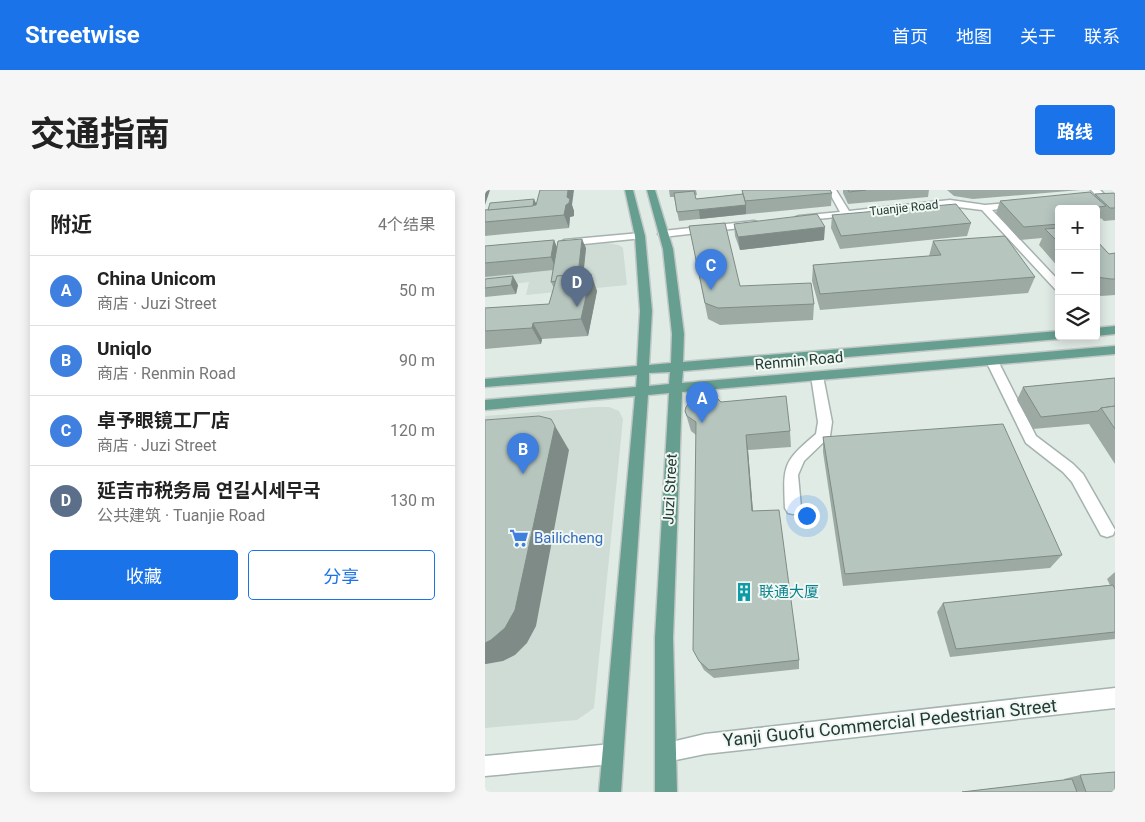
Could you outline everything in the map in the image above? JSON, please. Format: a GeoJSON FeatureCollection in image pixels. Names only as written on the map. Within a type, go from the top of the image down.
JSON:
{"type":"FeatureCollection","features":[{"type":"Feature","properties":{"kind":"main road"},"geometry":{"type":"LineString","coordinates":[[610,792],[646,310],[640,236],[629,190]]}},
{"type":"Feature","properties":{"kind":"main road","name":"Juzi Street"},"geometry":{"type":"LineString","coordinates":[[651,190],[668,249],[677,324],[678,368],[675,388],[663,638],[666,752],[665,792]]}},
{"type":"Feature","properties":{"kind":"main road"},"geometry":{"type":"LineString","coordinates":[[1100,330],[1115,330]]}},
{"type":"Feature","properties":{"kind":"main road","name":"Renmin Road"},"geometry":{"type":"LineString","coordinates":[[485,383],[1055,335]]}},
{"type":"Feature","properties":{"kind":"main road","name":"Renmin Road"},"geometry":{"type":"LineString","coordinates":[[485,405],[1115,350]]}},
{"type":"Feature","properties":{"kind":"street"},"geometry":{"type":"LineString","coordinates":[[832,190],[846,214]]}},
{"type":"Feature","properties":{"kind":"street","name":"Tuanjie Road"},"geometry":{"type":"LineString","coordinates":[[788,220],[947,200],[985,208],[1024,204]]}},
{"type":"Feature","properties":{"kind":"street"},"geometry":{"type":"LineString","coordinates":[[985,208],[1055,283]]}},
{"type":"Feature","properties":{"kind":"street"},"geometry":{"type":"LineString","coordinates":[[663,234],[759,224]]}},
{"type":"Feature","properties":{"kind":"street"},"geometry":{"type":"LineString","coordinates":[[553,244],[640,236]]}},
{"type":"Feature","properties":{"kind":"street"},"geometry":{"type":"LineString","coordinates":[[992,361],[1031,439],[1040,449],[1076,475],[1107,530]]}},
{"type":"Feature","properties":{"kind":"street"},"geometry":{"type":"LineString","coordinates":[[793,508],[791,475],[799,458],[823,436],[825,422],[817,376]]}},
{"type":"Feature","properties":{"kind":"street","name":"Yanji Guofu Commercial Pedestrian Street"},"geometry":{"type":"LineString","coordinates":[[666,752],[705,744],[1115,698]]}},
{"type":"Feature","properties":{"kind":"street"},"geometry":{"type":"LineString","coordinates":[[485,766],[612,754]]}},
{"type":"Feature","properties":{"kind":"shaded area"},"geometry":{"type":"Polygon","coordinates":[[[608,243],[619,245],[623,248],[627,285],[526,295],[529,282],[485,287],[485,254],[608,243]]]}},
{"type":"Feature","properties":{"kind":"shaded area"},"geometry":{"type":"Polygon","coordinates":[[[609,407],[619,411],[623,419],[594,708],[577,720],[485,728],[485,416],[609,407]]]}},
{"type":"Feature","properties":{"kind":"building"},"geometry":{"type":"Polygon","coordinates":[[[540,190],[568,190],[567,197],[570,199],[566,205],[564,215],[485,222],[485,210],[536,205],[540,190]]]}},
{"type":"Feature","properties":{"kind":"building"},"geometry":{"type":"Polygon","coordinates":[[[742,190],[830,190],[832,193],[745,201],[742,190]]]}},
{"type":"Feature","properties":{"kind":"building"},"geometry":{"type":"Polygon","coordinates":[[[848,190],[866,190],[849,192],[848,190]]]}},
{"type":"Feature","properties":{"kind":"building"},"geometry":{"type":"Polygon","coordinates":[[[694,191],[696,199],[743,194],[746,205],[677,212],[674,193],[694,191]]]}},
{"type":"Feature","properties":{"kind":"building"},"geometry":{"type":"Polygon","coordinates":[[[1090,192],[1106,206],[1055,205],[1055,224],[1024,227],[1000,201],[1090,192]]]}},
{"type":"Feature","properties":{"kind":"building"},"geometry":{"type":"Polygon","coordinates":[[[1115,193],[1115,208],[1110,208],[1095,194],[1115,193]]]}},
{"type":"Feature","properties":{"kind":"building"},"geometry":{"type":"Polygon","coordinates":[[[534,199],[533,206],[488,210],[490,203],[534,199]]]}},
{"type":"Feature","properties":{"kind":"building"},"geometry":{"type":"Polygon","coordinates":[[[956,204],[971,223],[841,236],[832,215],[956,204]]]}},
{"type":"Feature","properties":{"kind":"building"},"geometry":{"type":"Polygon","coordinates":[[[817,214],[825,227],[738,237],[734,224],[817,214]]]}},
{"type":"Feature","properties":{"kind":"building"},"geometry":{"type":"Polygon","coordinates":[[[725,223],[740,286],[811,283],[814,304],[718,308],[705,303],[689,226],[725,223]]]}},
{"type":"Feature","properties":{"kind":"building"},"geometry":{"type":"Polygon","coordinates":[[[1055,228],[1055,239],[1045,229],[1055,228]]]}},
{"type":"Feature","properties":{"kind":"building"},"geometry":{"type":"Polygon","coordinates":[[[1005,236],[1035,277],[820,294],[813,265],[941,255],[933,241],[1005,236]]]}},
{"type":"Feature","properties":{"kind":"building"},"geometry":{"type":"Polygon","coordinates":[[[582,239],[578,275],[557,276],[556,281],[551,282],[558,241],[582,239]]]}},
{"type":"Feature","properties":{"kind":"building"},"geometry":{"type":"Polygon","coordinates":[[[554,240],[551,257],[485,263],[485,246],[554,240]]]}},
{"type":"Feature","properties":{"kind":"building"},"geometry":{"type":"Polygon","coordinates":[[[1100,244],[1109,254],[1115,253],[1115,279],[1100,278],[1100,244]]]}},
{"type":"Feature","properties":{"kind":"building"},"geometry":{"type":"Polygon","coordinates":[[[591,274],[581,319],[533,323],[532,328],[485,331],[485,308],[549,304],[557,276],[591,274]]]}},
{"type":"Feature","properties":{"kind":"building"},"geometry":{"type":"Polygon","coordinates":[[[513,276],[511,285],[485,288],[485,279],[513,276]]]}},
{"type":"Feature","properties":{"kind":"building"},"geometry":{"type":"Polygon","coordinates":[[[1115,378],[1115,406],[1101,408],[1098,411],[1041,417],[1023,387],[1115,378]]]}},
{"type":"Feature","properties":{"kind":"building","name":"联通大厦"},"geometry":{"type":"Polygon","coordinates":[[[711,395],[721,402],[786,396],[790,431],[746,435],[752,511],[779,510],[799,660],[709,670],[699,661],[693,650],[696,422],[687,416],[685,411],[693,398],[711,395]]]}},
{"type":"Feature","properties":{"kind":"building"},"geometry":{"type":"Polygon","coordinates":[[[1115,406],[1115,429],[1101,408],[1115,406]]]}},
{"type":"Feature","properties":{"kind":"building","name":"Bailicheng"},"geometry":{"type":"Polygon","coordinates":[[[539,416],[551,419],[555,426],[515,610],[505,628],[485,643],[485,420],[539,416]]]}},
{"type":"Feature","properties":{"kind":"building"},"geometry":{"type":"Polygon","coordinates":[[[1003,424],[1062,555],[845,574],[823,437],[1003,424]]]}},
{"type":"Feature","properties":{"kind":"building"},"geometry":{"type":"Polygon","coordinates":[[[1113,585],[1115,589],[1115,632],[956,649],[943,603],[1113,585]]]}},
{"type":"Feature","properties":{"kind":"building"},"geometry":{"type":"Polygon","coordinates":[[[1115,772],[1115,792],[1086,792],[1080,775],[1115,772]]]}},
{"type":"Feature","properties":{"kind":"building"},"geometry":{"type":"Polygon","coordinates":[[[1072,779],[1077,792],[962,792],[1072,779]]]}},
{"type":"Feature","properties":{"kind":"place","name":"卓予眼镜工厂店"},"geometry":{"type":"Point","coordinates":[711,290]}},
{"type":"Feature","properties":{"kind":"place","name":"延吉市税务局 연길시세무국"},"geometry":{"type":"Point","coordinates":[577,307]}},
{"type":"Feature","properties":{"kind":"place","name":"China Unicom"},"geometry":{"type":"Point","coordinates":[702,423]}},
{"type":"Feature","properties":{"kind":"place","name":"Uniqlo"},"geometry":{"type":"Point","coordinates":[523,474]}},
{"type":"Feature","properties":{"kind":"place","name":"Bailicheng"},"geometry":{"type":"Point","coordinates":[519,538]}},
{"type":"Feature","properties":{"kind":"place","name":"联通大厦"},"geometry":{"type":"Point","coordinates":[744,592]}}]}
